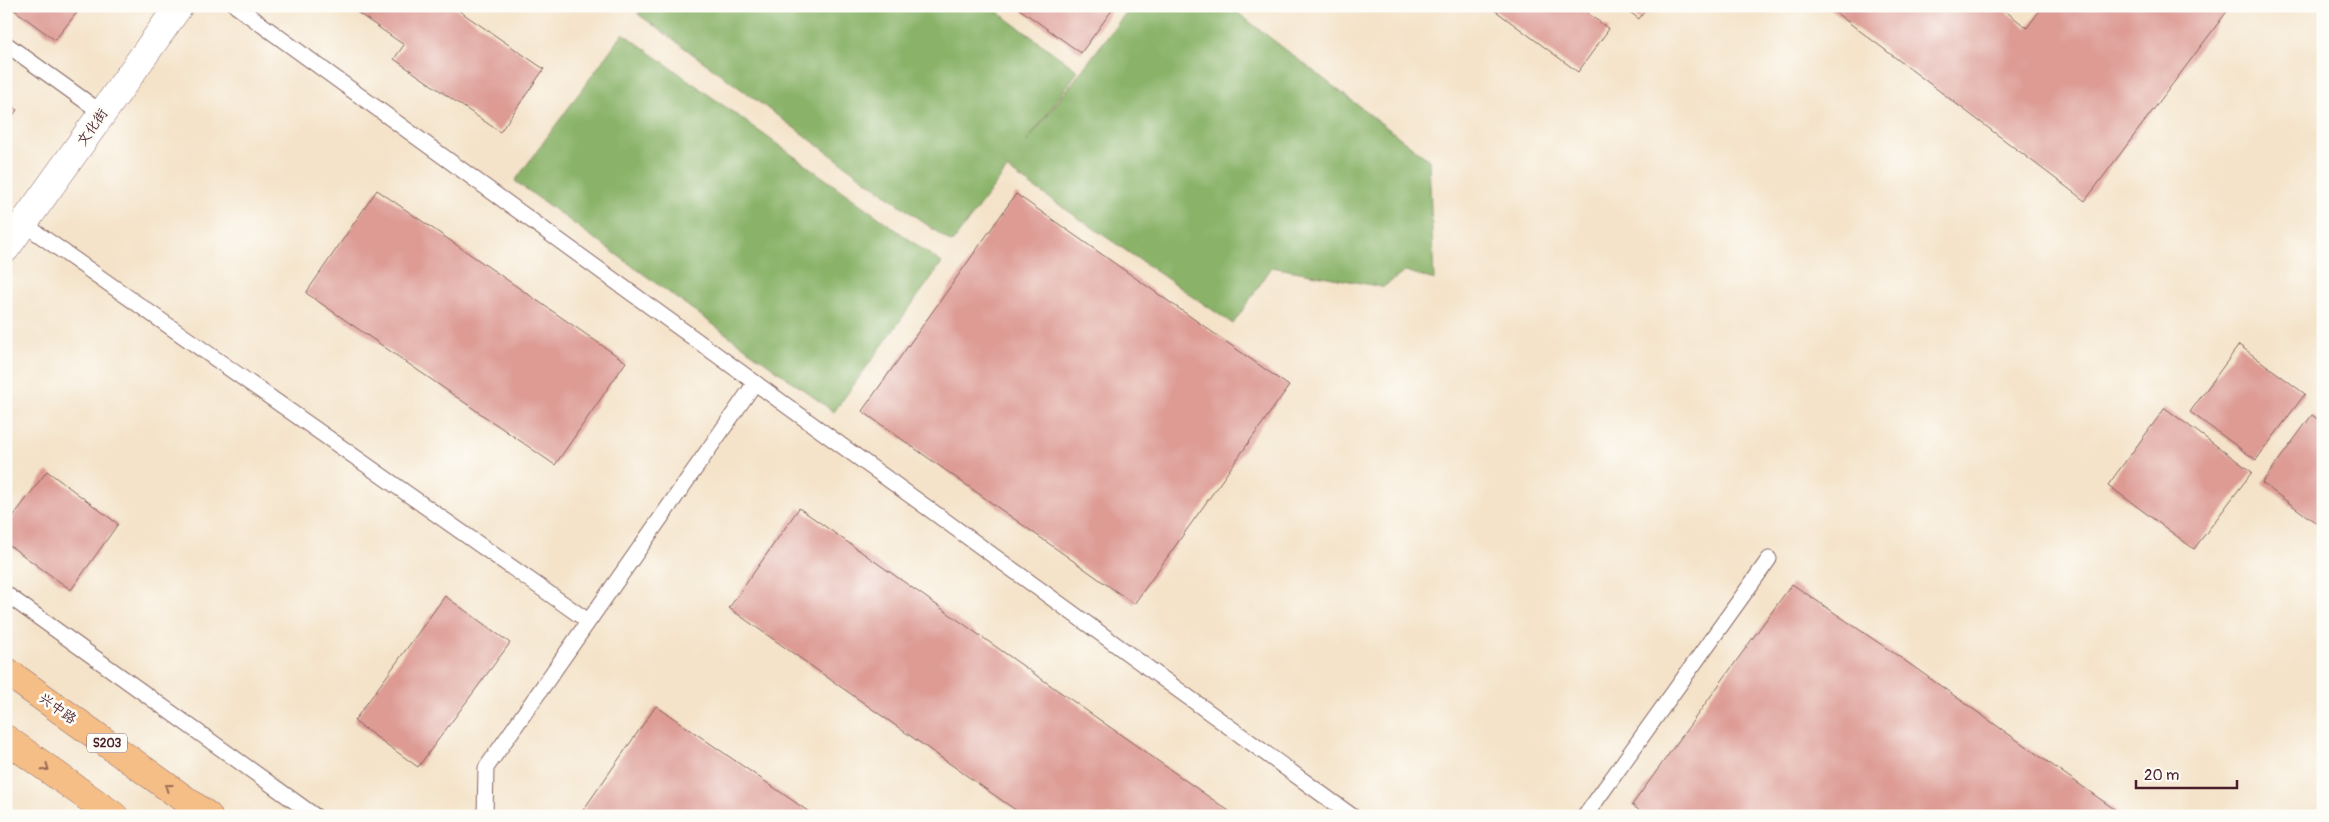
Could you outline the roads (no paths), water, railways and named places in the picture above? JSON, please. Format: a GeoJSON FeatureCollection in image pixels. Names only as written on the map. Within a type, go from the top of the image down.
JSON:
{"type":"FeatureCollection","features":[{"type":"Feature","properties":{"kind":"highway","name":"兴中路"},"geometry":{"type":"LineString","coordinates":[[6,671],[208,816]]}},
{"type":"Feature","properties":{"kind":"highway"},"geometry":{"type":"LineString","coordinates":[[6,739],[114,816]]}},
{"type":"Feature","properties":{"kind":"street","name":"文化街"},"geometry":{"type":"LineString","coordinates":[[6,248],[174,8]]}},
{"type":"Feature","properties":{"kind":"lane"},"geometry":{"type":"LineString","coordinates":[[236,6],[1352,816]]}},
{"type":"Feature","properties":{"kind":"lane"},"geometry":{"type":"LineString","coordinates":[[6,44],[102,113]]}},
{"type":"Feature","properties":{"kind":"lane"},"geometry":{"type":"LineString","coordinates":[[24,224],[588,622]]}},
{"type":"Feature","properties":{"kind":"lane"},"geometry":{"type":"LineString","coordinates":[[485,816],[486,768],[755,383]]}},
{"type":"Feature","properties":{"kind":"lane"},"geometry":{"type":"LineString","coordinates":[[1585,816],[1769,559]]}},
{"type":"Feature","properties":{"kind":"lane"},"geometry":{"type":"LineString","coordinates":[[6,594],[314,816]]}}]}
